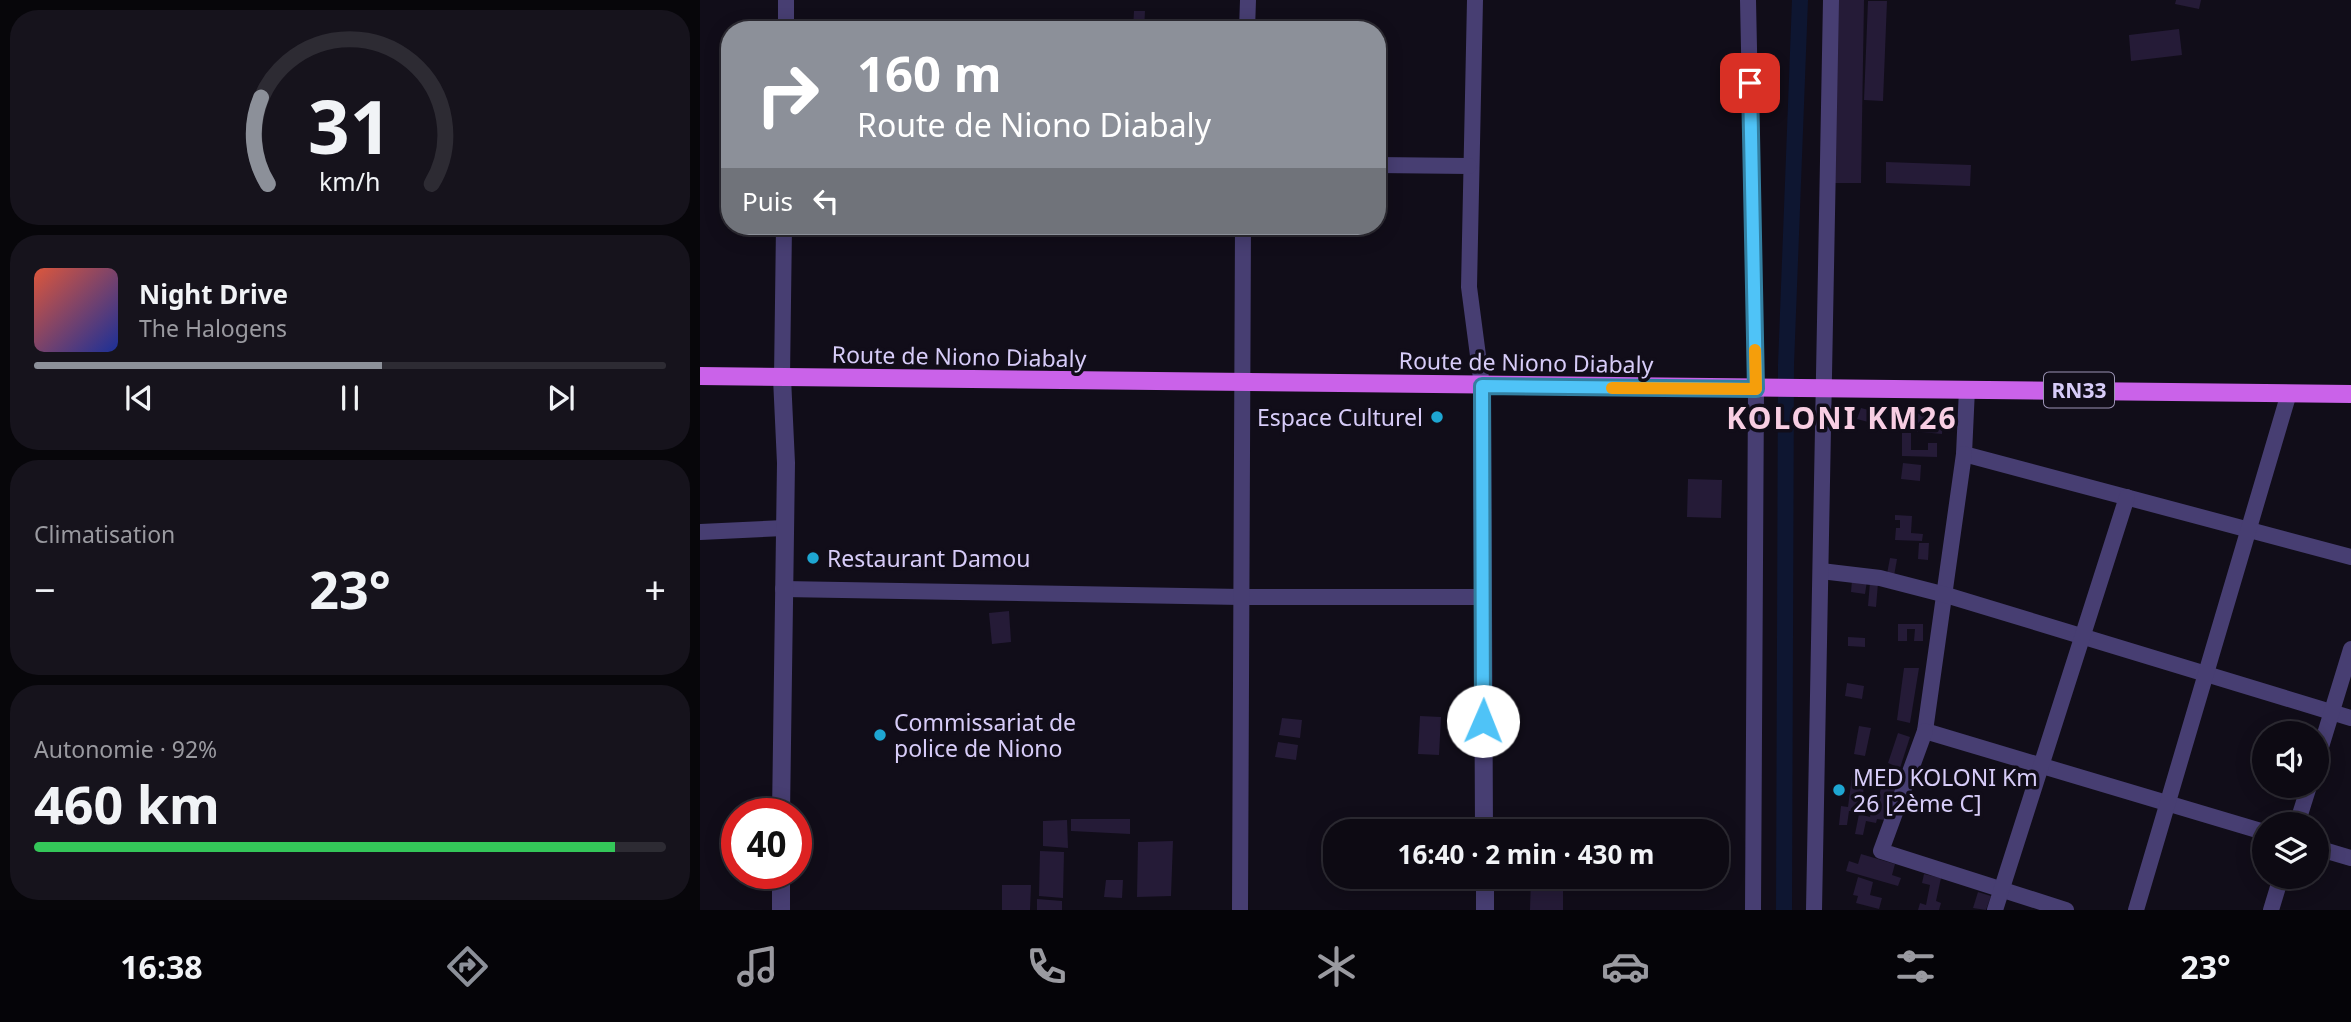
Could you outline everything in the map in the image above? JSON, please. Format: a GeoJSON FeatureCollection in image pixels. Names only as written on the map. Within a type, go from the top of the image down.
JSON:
{"type":"FeatureCollection","features":[{"type":"Feature","properties":{"kind":"main road","name":"Route de Niono Diabaly"},"geometry":{"type":"LineString","coordinates":[[700,376],[2351,394]]}},
{"type":"Feature","properties":{"kind":"street"},"geometry":{"type":"LineString","coordinates":[[786,0],[786,21]]}},
{"type":"Feature","properties":{"kind":"street"},"geometry":{"type":"LineString","coordinates":[[1247,21],[1248,0]]}},
{"type":"Feature","properties":{"kind":"street"},"geometry":{"type":"LineString","coordinates":[[1475,0],[1469,166],[1469,287],[1482,386],[1484,819]]}},
{"type":"Feature","properties":{"kind":"street"},"geometry":{"type":"LineString","coordinates":[[1748,0],[1761,389],[1753,910]]}},
{"type":"Feature","properties":{"kind":"street"},"geometry":{"type":"LineString","coordinates":[[1814,910],[1821,571],[1817,389],[1831,0]]}},
{"type":"Feature","properties":{"kind":"street"},"geometry":{"type":"LineString","coordinates":[[1386,165],[1469,166]]}},
{"type":"Feature","properties":{"kind":"street"},"geometry":{"type":"LineString","coordinates":[[781,798],[784,235]]}},
{"type":"Feature","properties":{"kind":"street"},"geometry":{"type":"LineString","coordinates":[[1240,910],[1240,383],[1243,235]]}},
{"type":"Feature","properties":{"kind":"street"},"geometry":{"type":"LineString","coordinates":[[1967,389],[1964,454],[1925,731],[1881,851],[2066,910]]}},
{"type":"Feature","properties":{"kind":"street"},"geometry":{"type":"LineString","coordinates":[[2136,910],[2289,393]]}},
{"type":"Feature","properties":{"kind":"street"},"geometry":{"type":"LineString","coordinates":[[1964,454],[2351,557]]}},
{"type":"Feature","properties":{"kind":"street"},"geometry":{"type":"LineString","coordinates":[[1995,910],[2126,497]]}},
{"type":"Feature","properties":{"kind":"street"},"geometry":{"type":"LineString","coordinates":[[700,532],[784,528]]}},
{"type":"Feature","properties":{"kind":"street"},"geometry":{"type":"LineString","coordinates":[[1821,571],[1880,578],[1946,595],[2351,718]]}},
{"type":"Feature","properties":{"kind":"street"},"geometry":{"type":"LineString","coordinates":[[783,589],[1241,597],[1483,597]]}},
{"type":"Feature","properties":{"kind":"street"},"geometry":{"type":"LineString","coordinates":[[2329,722],[2351,649]]}},
{"type":"Feature","properties":{"kind":"street"},"geometry":{"type":"LineString","coordinates":[[1925,731],[2252,828]]}},
{"type":"Feature","properties":{"kind":"street"},"geometry":{"type":"LineString","coordinates":[[2329,852],[2351,858]]}},
{"type":"Feature","properties":{"kind":"street"},"geometry":{"type":"LineString","coordinates":[[781,889],[781,910]]}},
{"type":"Feature","properties":{"kind":"street"},"geometry":{"type":"LineString","coordinates":[[1485,889],[1485,910]]}},
{"type":"Feature","properties":{"kind":"street"},"geometry":{"type":"LineString","coordinates":[[2271,910],[2277,889]]}},
{"type":"Feature","properties":{"kind":"building"},"geometry":{"type":"Polygon","coordinates":[[[1833,0],[1864,0],[1861,183],[1830,183],[1833,0]]]}},
{"type":"Feature","properties":{"kind":"building"},"geometry":{"type":"Polygon","coordinates":[[[2176,0],[2201,0],[2199,9],[2175,4],[2176,0]]]}},
{"type":"Feature","properties":{"kind":"building"},"geometry":{"type":"Polygon","coordinates":[[[1868,1],[1887,1],[1883,101],[1864,100],[1868,1]]]}},
{"type":"Feature","properties":{"kind":"building"},"geometry":{"type":"Polygon","coordinates":[[[1134,11],[1145,11],[1144,21],[1133,21],[1134,11]]]}},
{"type":"Feature","properties":{"kind":"building"},"geometry":{"type":"Polygon","coordinates":[[[2179,29],[2182,55],[2131,61],[2129,35],[2179,29]]]}},
{"type":"Feature","properties":{"kind":"building"},"geometry":{"type":"Polygon","coordinates":[[[1886,162],[1971,165],[1970,186],[1886,183],[1886,162]]]}},
{"type":"Feature","properties":{"kind":"building"},"geometry":{"type":"Polygon","coordinates":[[[1861,408],[1876,412],[1872,423],[1857,419],[1861,408]]]}},
{"type":"Feature","properties":{"kind":"building"},"geometry":{"type":"Polygon","coordinates":[[[1902,412],[1943,416],[1942,434],[1900,430],[1902,412]]]}},
{"type":"Feature","properties":{"kind":"building"},"geometry":{"type":"Polygon","coordinates":[[[1902,433],[1911,433],[1911,450],[1928,450],[1928,443],[1937,443],[1937,457],[1902,456],[1902,433]]]}},
{"type":"Feature","properties":{"kind":"building"},"geometry":{"type":"Polygon","coordinates":[[[1903,463],[1921,465],[1920,481],[1901,479],[1903,463]]]}},
{"type":"Feature","properties":{"kind":"building"},"geometry":{"type":"Polygon","coordinates":[[[1688,479],[1722,480],[1721,518],[1687,517],[1688,479]]]}},
{"type":"Feature","properties":{"kind":"building"},"geometry":{"type":"Polygon","coordinates":[[[1895,515],[1912,516],[1911,533],[1923,534],[1922,541],[1895,540],[1900,520],[1895,520],[1895,515]]]}},
{"type":"Feature","properties":{"kind":"building"},"geometry":{"type":"Polygon","coordinates":[[[1919,543],[1929,543],[1928,560],[1918,559],[1919,543]]]}},
{"type":"Feature","properties":{"kind":"building"},"geometry":{"type":"Polygon","coordinates":[[[1890,558],[1897,559],[1894,576],[1887,574],[1890,558]]]}},
{"type":"Feature","properties":{"kind":"building"},"geometry":{"type":"Polygon","coordinates":[[[1852,580],[1867,581],[1865,594],[1851,592],[1852,580]]]}},
{"type":"Feature","properties":{"kind":"building"},"geometry":{"type":"Polygon","coordinates":[[[1870,582],[1878,583],[1876,607],[1868,606],[1870,582]]]}},
{"type":"Feature","properties":{"kind":"building"},"geometry":{"type":"Polygon","coordinates":[[[1009,611],[1011,642],[992,644],[989,613],[1009,611]]]}},
{"type":"Feature","properties":{"kind":"building"},"geometry":{"type":"Polygon","coordinates":[[[1898,624],[1923,624],[1923,641],[1914,641],[1915,629],[1907,629],[1907,641],[1898,641],[1898,624]]]}},
{"type":"Feature","properties":{"kind":"building"},"geometry":{"type":"Polygon","coordinates":[[[1848,637],[1865,638],[1865,647],[1848,646],[1848,637]]]}},
{"type":"Feature","properties":{"kind":"building"},"geometry":{"type":"Polygon","coordinates":[[[1904,668],[1919,668],[1910,723],[1897,720],[1904,668]]]}},
{"type":"Feature","properties":{"kind":"building"},"geometry":{"type":"Polygon","coordinates":[[[1847,683],[1864,686],[1862,699],[1845,696],[1847,683]]]}},
{"type":"Feature","properties":{"kind":"building"},"geometry":{"type":"Polygon","coordinates":[[[1420,716],[1441,717],[1439,755],[1418,754],[1420,716]]]}},
{"type":"Feature","properties":{"kind":"building"},"geometry":{"type":"Polygon","coordinates":[[[1282,718],[1302,720],[1300,738],[1279,735],[1282,718]]]}},
{"type":"Feature","properties":{"kind":"building"},"geometry":{"type":"Polygon","coordinates":[[[1859,726],[1871,728],[1865,756],[1854,754],[1859,726]]]}},
{"type":"Feature","properties":{"kind":"building"},"geometry":{"type":"Polygon","coordinates":[[[1898,733],[1910,737],[1900,768],[1888,763],[1898,733]]]}},
{"type":"Feature","properties":{"kind":"building"},"geometry":{"type":"Polygon","coordinates":[[[1278,742],[1298,745],[1296,760],[1275,757],[1278,742]]]}},
{"type":"Feature","properties":{"kind":"building"},"geometry":{"type":"Polygon","coordinates":[[[1853,768],[1860,769],[1859,775],[1865,776],[1861,812],[1849,811],[1847,825],[1839,825],[1841,806],[1848,807],[1853,768]]]}},
{"type":"Feature","properties":{"kind":"building"},"geometry":{"type":"Polygon","coordinates":[[[1883,778],[1897,781],[1892,806],[1887,805],[1884,820],[1877,819],[1876,823],[1866,821],[1863,835],[1855,834],[1859,814],[1870,817],[1872,805],[1877,807],[1883,778]]]}},
{"type":"Feature","properties":{"kind":"building"},"geometry":{"type":"Polygon","coordinates":[[[1071,819],[1130,819],[1130,834],[1071,831],[1071,819]]]}},
{"type":"Feature","properties":{"kind":"building"},"geometry":{"type":"Polygon","coordinates":[[[1067,820],[1068,848],[1043,846],[1043,821],[1067,820]]]}},
{"type":"Feature","properties":{"kind":"building"},"geometry":{"type":"Polygon","coordinates":[[[1173,841],[1171,896],[1137,897],[1138,842],[1173,841]]]}},
{"type":"Feature","properties":{"kind":"building"},"geometry":{"type":"Polygon","coordinates":[[[1040,851],[1064,852],[1063,898],[1039,896],[1040,851]]]}},
{"type":"Feature","properties":{"kind":"building"},"geometry":{"type":"Polygon","coordinates":[[[1861,854],[1895,864],[1892,875],[1901,878],[1898,886],[1846,871],[1849,861],[1858,864],[1861,854]]]}},
{"type":"Feature","properties":{"kind":"building"},"geometry":{"type":"Polygon","coordinates":[[[1924,874],[1941,878],[1936,901],[1941,903],[1939,910],[1918,910],[1920,903],[1926,905],[1930,885],[1922,883],[1924,874]]]}},
{"type":"Feature","properties":{"kind":"building"},"geometry":{"type":"Polygon","coordinates":[[[1858,877],[1873,882],[1870,895],[1882,898],[1879,909],[1856,903],[1858,896],[1853,895],[1858,877]]]}},
{"type":"Feature","properties":{"kind":"building"},"geometry":{"type":"Polygon","coordinates":[[[1106,880],[1123,880],[1122,898],[1104,897],[1106,880]]]}},
{"type":"Feature","properties":{"kind":"building"},"geometry":{"type":"Polygon","coordinates":[[[1002,885],[1031,885],[1030,910],[1002,910],[1002,885]]]}},
{"type":"Feature","properties":{"kind":"building"},"geometry":{"type":"Polygon","coordinates":[[[1531,889],[1563,889],[1563,910],[1530,910],[1531,889]]]}},
{"type":"Feature","properties":{"kind":"building"},"geometry":{"type":"Polygon","coordinates":[[[1978,892],[1991,896],[1986,910],[1973,908],[1978,892]]]}},
{"type":"Feature","properties":{"kind":"building"},"geometry":{"type":"Polygon","coordinates":[[[1037,899],[1062,901],[1062,910],[1037,910],[1037,899]]]}},
{"type":"Feature","properties":{"kind":"waterway"},"geometry":{"type":"LineString","coordinates":[[1784,910],[1786,365],[1800,0]]}},
{"type":"Feature","properties":{"kind":"slow traffic"},"geometry":{"type":"LineString","coordinates":[[1612,388],[1756,389],[1755,350]]}},
{"type":"Feature","properties":{"kind":"place","name":"Espace Culturel"},"geometry":{"type":"Point","coordinates":[1437,417]}},
{"type":"Feature","properties":{"kind":"place","name":"Restaurant Damou"},"geometry":{"type":"Point","coordinates":[813,558]}},
{"type":"Feature","properties":{"kind":"place","name":"Commissariat de police de Niono"},"geometry":{"type":"Point","coordinates":[880,735]}},
{"type":"Feature","properties":{"kind":"place","name":"MED KOLONI Km 26 [2ème C]"},"geometry":{"type":"Point","coordinates":[1839,790]}},
{"type":"Feature","properties":{"kind":"district","name":"KOLONI KM26"},"geometry":{"type":"Point","coordinates":[1842,417]}},
{"type":"Feature","properties":{"kind":"route"},"geometry":{"type":"LineString","coordinates":[[1483,721],[1482,386],[1756,389],[1750,83]]}}]}
